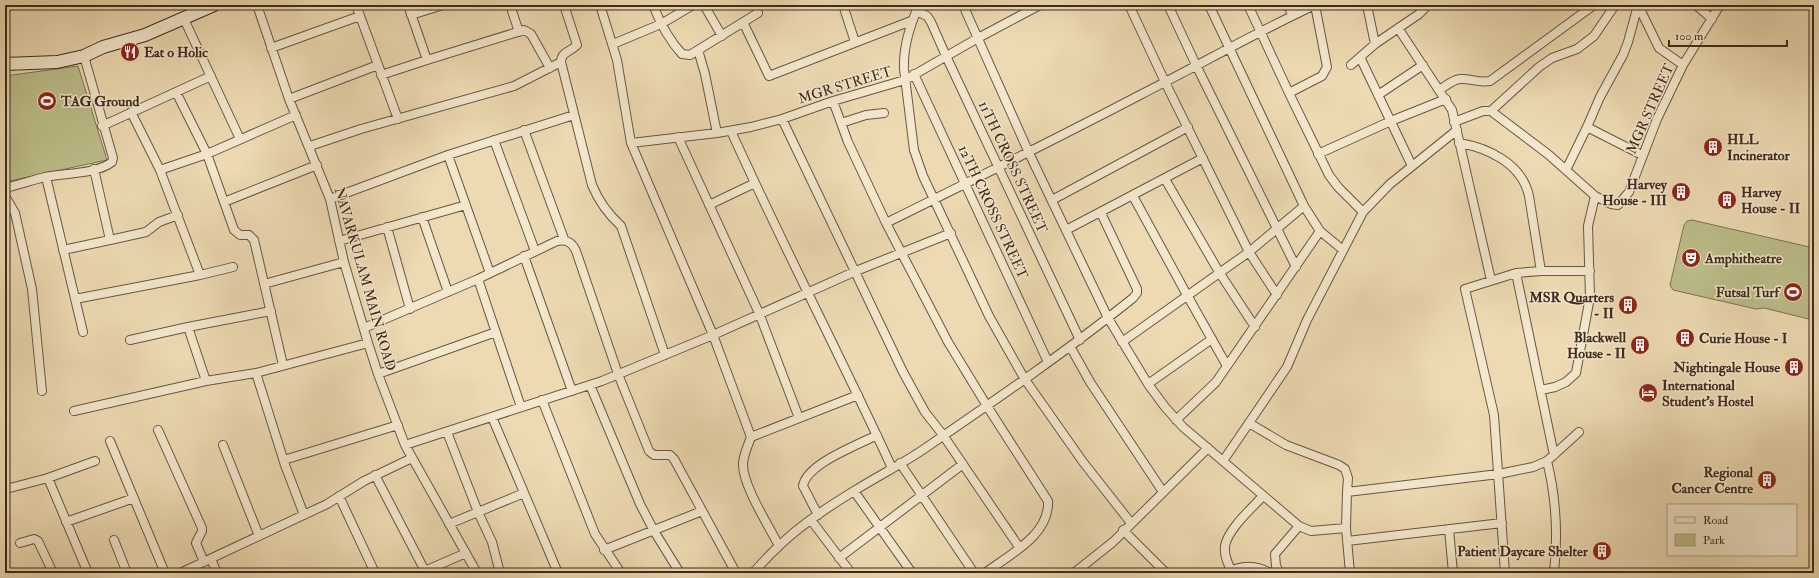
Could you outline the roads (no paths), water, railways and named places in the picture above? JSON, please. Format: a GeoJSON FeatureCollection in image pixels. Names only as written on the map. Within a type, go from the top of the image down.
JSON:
{"type":"FeatureCollection","features":[{"type":"Feature","properties":{"kind":"street"},"geometry":{"type":"LineString","coordinates":[[5,64],[57,62],[84,56],[103,47],[145,35],[214,5]]}},
{"type":"Feature","properties":{"kind":"street","name":"NAVARKULAM MAIN ROAD"},"geometry":{"type":"LineString","coordinates":[[257,5],[289,99],[310,146],[330,199],[344,262],[368,343],[405,445],[477,573]]}},
{"type":"Feature","properties":{"kind":"street"},"geometry":{"type":"LineString","coordinates":[[356,5],[398,120]]}},
{"type":"Feature","properties":{"kind":"street"},"geometry":{"type":"LineString","coordinates":[[408,5],[427,60]]}},
{"type":"Feature","properties":{"kind":"street"},"geometry":{"type":"LineString","coordinates":[[411,15],[443,5]]}},
{"type":"Feature","properties":{"kind":"street"},"geometry":{"type":"LineString","coordinates":[[510,5],[519,32]]}},
{"type":"Feature","properties":{"kind":"street"},"geometry":{"type":"LineString","coordinates":[[564,5],[577,45],[572,50],[564,53],[560,62],[592,186],[599,202],[607,213],[621,226],[665,355]]}},
{"type":"Feature","properties":{"kind":"street"},"geometry":{"type":"LineString","coordinates":[[600,5],[617,60],[631,143],[713,335],[751,437],[743,464],[752,494],[779,546]]}},
{"type":"Feature","properties":{"kind":"street"},"geometry":{"type":"LineString","coordinates":[[653,5],[668,36],[682,54],[690,55],[758,13]]}},
{"type":"Feature","properties":{"kind":"street"},"geometry":{"type":"LineString","coordinates":[[613,44],[661,24],[693,5]]}},
{"type":"Feature","properties":{"kind":"street"},"geometry":{"type":"LineString","coordinates":[[704,5],[722,36]]}},
{"type":"Feature","properties":{"kind":"street"},"geometry":{"type":"LineString","coordinates":[[843,5],[855,42]]}},
{"type":"Feature","properties":{"kind":"street"},"geometry":{"type":"LineString","coordinates":[[965,5],[1029,153],[1108,318],[1148,384],[1176,420],[1299,526],[1311,531],[1346,528]]}},
{"type":"Feature","properties":{"kind":"street"},"geometry":{"type":"LineString","coordinates":[[1040,5],[978,38],[905,80],[914,150],[934,200],[951,233],[989,316],[1024,378],[1083,462],[1131,523]]}},
{"type":"Feature","properties":{"kind":"street"},"geometry":{"type":"LineString","coordinates":[[1129,5],[1165,82],[1249,252],[1277,295]]}},
{"type":"Feature","properties":{"kind":"street"},"geometry":{"type":"LineString","coordinates":[[1168,5],[1296,267]]}},
{"type":"Feature","properties":{"kind":"street"},"geometry":{"type":"LineString","coordinates":[[1209,5],[1304,206],[1320,231],[1343,250]]}},
{"type":"Feature","properties":{"kind":"street"},"geometry":{"type":"LineString","coordinates":[[1248,5],[1288,93],[1329,175],[1338,187],[1363,212]]}},
{"type":"Feature","properties":{"kind":"street"},"geometry":{"type":"LineString","coordinates":[[1288,5],[1292,15]]}},
{"type":"Feature","properties":{"kind":"street"},"geometry":{"type":"LineString","coordinates":[[886,223],[1029,153],[1165,82],[1260,30],[1315,5],[1328,67],[1322,76],[1288,93]]}},
{"type":"Feature","properties":{"kind":"street"},"geometry":{"type":"LineString","coordinates":[[1367,5],[1375,44]]}},
{"type":"Feature","properties":{"kind":"street"},"geometry":{"type":"LineString","coordinates":[[1417,5],[1419,14]]}},
{"type":"Feature","properties":{"kind":"street"},"geometry":{"type":"LineString","coordinates":[[1351,65],[1375,44],[1419,14],[1428,5]]}},
{"type":"Feature","properties":{"kind":"street"},"geometry":{"type":"LineString","coordinates":[[1439,90],[1454,80],[1462,79],[1480,83],[1490,81],[1594,5]]}},
{"type":"Feature","properties":{"kind":"street"},"geometry":{"type":"LineString","coordinates":[[1491,111],[1539,67],[1552,58],[1577,48],[1594,36],[1615,5]]}},
{"type":"Feature","properties":{"kind":"street"},"geometry":{"type":"LineString","coordinates":[[1566,170],[1600,97],[1623,55],[1638,5]]}},
{"type":"Feature","properties":{"kind":"street"},"geometry":{"type":"LineString","coordinates":[[1638,5],[1658,48],[1683,65]]}},
{"type":"Feature","properties":{"kind":"street"},"geometry":{"type":"LineString","coordinates":[[1696,5],[1712,19]]}},
{"type":"Feature","properties":{"kind":"street","name":"MGR STREET"},"geometry":{"type":"LineString","coordinates":[[1595,196],[1611,204],[1618,205],[1629,192],[1657,119],[1683,65],[1720,5]]}},
{"type":"Feature","properties":{"kind":"street","name":"MGR STREET"},"geometry":{"type":"LineString","coordinates":[[631,143],[731,131],[782,119],[905,80],[904,56],[912,21],[917,8]]}},
{"type":"Feature","properties":{"kind":"street","name":"11TH CROSS STREET"},"geometry":{"type":"LineString","coordinates":[[917,8],[928,16],[931,22],[1080,340]]}},
{"type":"Feature","properties":{"kind":"street"},"geometry":{"type":"LineString","coordinates":[[271,48],[360,16]]}},
{"type":"Feature","properties":{"kind":"street"},"geometry":{"type":"LineString","coordinates":[[184,19],[240,139]]}},
{"type":"Feature","properties":{"kind":"street"},"geometry":{"type":"LineString","coordinates":[[743,22],[769,76],[912,21]]}},
{"type":"Feature","properties":{"kind":"street"},"geometry":{"type":"LineString","coordinates":[[1398,28],[1452,110],[1491,280]]}},
{"type":"Feature","properties":{"kind":"street"},"geometry":{"type":"LineString","coordinates":[[381,75],[524,30],[531,34],[550,68]]}},
{"type":"Feature","properties":{"kind":"street"},"geometry":{"type":"LineString","coordinates":[[698,50],[705,74],[717,133]]}},
{"type":"Feature","properties":{"kind":"street"},"geometry":{"type":"LineString","coordinates":[[5,190],[9,187],[46,177],[94,169],[108,165],[112,162],[113,158],[102,126],[84,56]]}},
{"type":"Feature","properties":{"kind":"street"},"geometry":{"type":"LineString","coordinates":[[1360,57],[1412,166]]}},
{"type":"Feature","properties":{"kind":"street"},"geometry":{"type":"LineString","coordinates":[[310,146],[361,129],[398,120],[514,86],[560,62]]}},
{"type":"Feature","properties":{"kind":"street"},"geometry":{"type":"LineString","coordinates":[[289,99],[378,65]]}},
{"type":"Feature","properties":{"kind":"street"},"geometry":{"type":"LineString","coordinates":[[1378,95],[1423,65]]}},
{"type":"Feature","properties":{"kind":"street","name":"12TH CROSS STREET"},"geometry":{"type":"LineString","coordinates":[[914,74],[1048,362]]}},
{"type":"Feature","properties":{"kind":"street"},"geometry":{"type":"LineString","coordinates":[[102,126],[211,76]]}},
{"type":"Feature","properties":{"kind":"street"},"geometry":{"type":"LineString","coordinates":[[176,92],[207,154],[234,230],[240,235],[249,235],[254,240],[283,366]]}},
{"type":"Feature","properties":{"kind":"street"},"geometry":{"type":"LineString","coordinates":[[1318,154],[1391,121],[1446,99]]}},
{"type":"Feature","properties":{"kind":"street"},"geometry":{"type":"LineString","coordinates":[[833,102],[886,223],[948,342],[987,406],[1048,500],[1048,510],[1038,531],[985,573]]}},
{"type":"Feature","properties":{"kind":"street"},"geometry":{"type":"LineString","coordinates":[[1223,461],[1287,367],[1307,320],[1363,212],[1380,193],[1456,126],[1483,111],[1491,111],[1549,155],[1595,196],[1589,218],[1590,296],[1576,372],[1566,382],[1556,387],[1541,390]]}},
{"type":"Feature","properties":{"kind":"street"},"geometry":{"type":"LineString","coordinates":[[131,112],[160,170],[200,276]]}},
{"type":"Feature","properties":{"kind":"street"},"geometry":{"type":"LineString","coordinates":[[841,123],[884,113]]}},
{"type":"Feature","properties":{"kind":"street"},"geometry":{"type":"LineString","coordinates":[[160,170],[207,154],[296,115]]}},
{"type":"Feature","properties":{"kind":"street"},"geometry":{"type":"LineString","coordinates":[[330,199],[448,155],[574,115]]}},
{"type":"Feature","properties":{"kind":"street"},"geometry":{"type":"LineString","coordinates":[[782,119],[903,372],[925,412],[943,435],[1019,547]]}},
{"type":"Feature","properties":{"kind":"street"},"geometry":{"type":"LineString","coordinates":[[1052,200],[1188,127]]}},
{"type":"Feature","properties":{"kind":"street"},"geometry":{"type":"LineString","coordinates":[[1587,127],[1642,155]]}},
{"type":"Feature","properties":{"kind":"street"},"geometry":{"type":"LineString","coordinates":[[524,130],[564,239],[574,246],[576,250],[618,374],[649,451],[654,455],[670,455],[674,459],[736,573]]}},
{"type":"Feature","properties":{"kind":"street"},"geometry":{"type":"LineString","coordinates":[[731,131],[754,183],[809,292],[892,468]]}},
{"type":"Feature","properties":{"kind":"street"},"geometry":{"type":"LineString","coordinates":[[678,137],[759,313],[799,418]]}},
{"type":"Feature","properties":{"kind":"street"},"geometry":{"type":"LineString","coordinates":[[494,140],[535,251]]}},
{"type":"Feature","properties":{"kind":"street"},"geometry":{"type":"LineString","coordinates":[[1459,143],[1476,146],[1494,153],[1513,168],[1527,186],[1541,271]]}},
{"type":"Feature","properties":{"kind":"street"},"geometry":{"type":"LineString","coordinates":[[448,155],[490,273]]}},
{"type":"Feature","properties":{"kind":"street"},"geometry":{"type":"LineString","coordinates":[[1066,230],[1101,213],[1203,158]]}},
{"type":"Feature","properties":{"kind":"street"},"geometry":{"type":"LineString","coordinates":[[224,202],[317,165]]}},
{"type":"Feature","properties":{"kind":"street"},"geometry":{"type":"LineString","coordinates":[[94,169],[110,240]]}},
{"type":"Feature","properties":{"kind":"street"},"geometry":{"type":"LineString","coordinates":[[46,177],[83,332]]}},
{"type":"Feature","properties":{"kind":"street"},"geometry":{"type":"LineString","coordinates":[[1165,179],[1220,272],[1255,327]]}},
{"type":"Feature","properties":{"kind":"street"},"geometry":{"type":"LineString","coordinates":[[709,205],[754,183]]}},
{"type":"Feature","properties":{"kind":"street"},"geometry":{"type":"LineString","coordinates":[[5,196],[15,213],[32,289],[42,391]]}},
{"type":"Feature","properties":{"kind":"street"},"geometry":{"type":"LineString","coordinates":[[1133,196],[1227,366]]}},
{"type":"Feature","properties":{"kind":"street"},"geometry":{"type":"LineString","coordinates":[[339,241],[466,205]]}},
{"type":"Feature","properties":{"kind":"street"},"geometry":{"type":"LineString","coordinates":[[1122,342],[1249,252],[1304,206]]}},
{"type":"Feature","properties":{"kind":"street"},"geometry":{"type":"LineString","coordinates":[[753,573],[779,546],[815,518],[854,491],[926,448],[987,406],[1024,378],[1071,348],[1137,293],[1135,284],[1101,213]]}},
{"type":"Feature","properties":{"kind":"street"},"geometry":{"type":"LineString","coordinates":[[63,250],[146,232],[159,222],[178,215]]}},
{"type":"Feature","properties":{"kind":"street"},"geometry":{"type":"LineString","coordinates":[[422,217],[448,292]]}},
{"type":"Feature","properties":{"kind":"street"},"geometry":{"type":"LineString","coordinates":[[387,227],[410,309]]}},
{"type":"Feature","properties":{"kind":"street"},"geometry":{"type":"LineString","coordinates":[[1176,420],[1216,382],[1320,231]]}},
{"type":"Feature","properties":{"kind":"street"},"geometry":{"type":"LineString","coordinates":[[405,445],[590,385],[713,335],[759,313],[951,233]]}},
{"type":"Feature","properties":{"kind":"street"},"geometry":{"type":"LineString","coordinates":[[364,328],[478,279],[557,240],[564,239]]}},
{"type":"Feature","properties":{"kind":"street"},"geometry":{"type":"LineString","coordinates":[[524,256],[572,391]]}},
{"type":"Feature","properties":{"kind":"street"},"geometry":{"type":"LineString","coordinates":[[264,284],[344,262]]}},
{"type":"Feature","properties":{"kind":"street"},"geometry":{"type":"LineString","coordinates":[[75,299],[200,276],[233,268]]}},
{"type":"Feature","properties":{"kind":"street"},"geometry":{"type":"LineString","coordinates":[[1505,573],[1494,415],[1465,289],[1516,273],[1541,271],[1590,271]]}},
{"type":"Feature","properties":{"kind":"street"},"geometry":{"type":"LineString","coordinates":[[1516,273],[1554,455]]}},
{"type":"Feature","properties":{"kind":"street"},"geometry":{"type":"LineString","coordinates":[[478,279],[521,407]]}},
{"type":"Feature","properties":{"kind":"street"},"geometry":{"type":"LineString","coordinates":[[130,340],[271,311]]}},
{"type":"Feature","properties":{"kind":"street"},"geometry":{"type":"LineString","coordinates":[[188,327],[206,381]]}},
{"type":"Feature","properties":{"kind":"street"},"geometry":{"type":"LineString","coordinates":[[378,374],[496,332]]}},
{"type":"Feature","properties":{"kind":"street"},"geometry":{"type":"LineString","coordinates":[[1148,384],[1212,339]]}},
{"type":"Feature","properties":{"kind":"street"},"geometry":{"type":"LineString","coordinates":[[74,411],[206,381],[256,373],[368,343]]}},
{"type":"Feature","properties":{"kind":"street"},"geometry":{"type":"LineString","coordinates":[[1071,348],[1090,382],[1163,492]]}},
{"type":"Feature","properties":{"kind":"street"},"geometry":{"type":"LineString","coordinates":[[256,373],[284,460],[304,515]]}},
{"type":"Feature","properties":{"kind":"street"},"geometry":{"type":"LineString","coordinates":[[590,385],[640,504],[654,531],[680,573]]}},
{"type":"Feature","properties":{"kind":"street"},"geometry":{"type":"LineString","coordinates":[[751,437],[858,395]]}},
{"type":"Feature","properties":{"kind":"street"},"geometry":{"type":"LineString","coordinates":[[542,400],[590,522],[604,550],[621,573]]}},
{"type":"Feature","properties":{"kind":"street"},"geometry":{"type":"LineString","coordinates":[[492,417],[558,573]]}},
{"type":"Feature","properties":{"kind":"street"},"geometry":{"type":"LineString","coordinates":[[1249,423],[1286,445],[1339,465],[1345,469],[1348,478],[1346,528],[1350,573]]}},
{"type":"Feature","properties":{"kind":"street"},"geometry":{"type":"LineString","coordinates":[[284,460],[398,425]]}},
{"type":"Feature","properties":{"kind":"street"},"geometry":{"type":"LineString","coordinates":[[158,430],[202,528],[196,543],[217,573]]}},
{"type":"Feature","properties":{"kind":"street"},"geometry":{"type":"LineString","coordinates":[[447,432],[478,512],[492,542],[500,573]]}},
{"type":"Feature","properties":{"kind":"street"},"geometry":{"type":"LineString","coordinates":[[1347,492],[1499,474],[1533,467],[1548,461],[1579,432]]}},
{"type":"Feature","properties":{"kind":"street"},"geometry":{"type":"LineString","coordinates":[[851,573],[839,558],[815,518],[803,486],[806,477],[817,466],[877,435]]}},
{"type":"Feature","properties":{"kind":"street"},"geometry":{"type":"LineString","coordinates":[[110,441],[165,573]]}},
{"type":"Feature","properties":{"kind":"street"},"geometry":{"type":"LineString","coordinates":[[223,445],[258,536]]}},
{"type":"Feature","properties":{"kind":"street"},"geometry":{"type":"LineString","coordinates":[[1078,572],[1113,542],[1123,530],[1208,448]]}},
{"type":"Feature","properties":{"kind":"street"},"geometry":{"type":"LineString","coordinates":[[180,573],[327,504],[375,475],[412,458]]}},
{"type":"Feature","properties":{"kind":"street"},"geometry":{"type":"LineString","coordinates":[[6,489],[48,478],[95,461]]}},
{"type":"Feature","properties":{"kind":"street"},"geometry":{"type":"LineString","coordinates":[[1548,461],[1556,520],[1557,551],[1554,573]]}},
{"type":"Feature","properties":{"kind":"street"},"geometry":{"type":"LineString","coordinates":[[900,463],[974,573]]}},
{"type":"Feature","properties":{"kind":"street"},"geometry":{"type":"LineString","coordinates":[[839,558],[963,464]]}},
{"type":"Feature","properties":{"kind":"street"},"geometry":{"type":"LineString","coordinates":[[375,475],[422,572],[466,553]]}},
{"type":"Feature","properties":{"kind":"street"},"geometry":{"type":"LineString","coordinates":[[48,478],[88,573]]}},
{"type":"Feature","properties":{"kind":"street"},"geometry":{"type":"LineString","coordinates":[[854,491],[912,573]]}},
{"type":"Feature","properties":{"kind":"street"},"geometry":{"type":"LineString","coordinates":[[449,524],[524,493]]}},
{"type":"Feature","properties":{"kind":"street"},"geometry":{"type":"LineString","coordinates":[[339,496],[373,572]]}},
{"type":"Feature","properties":{"kind":"street"},"geometry":{"type":"LineString","coordinates":[[1263,496],[1231,532],[1225,545],[1225,554],[1229,572],[1249,566],[1256,566],[1270,573]]}},
{"type":"Feature","properties":{"kind":"street"},"geometry":{"type":"LineString","coordinates":[[66,522],[134,498]]}},
{"type":"Feature","properties":{"kind":"street"},"geometry":{"type":"LineString","coordinates":[[604,550],[702,511]]}},
{"type":"Feature","properties":{"kind":"street"},"geometry":{"type":"LineString","coordinates":[[1347,541],[1502,523]]}},
{"type":"Feature","properties":{"kind":"street"},"geometry":{"type":"LineString","coordinates":[[1280,573],[1274,560],[1275,554],[1299,526]]}},
{"type":"Feature","properties":{"kind":"street"},"geometry":{"type":"LineString","coordinates":[[1450,529],[1453,573]]}},
{"type":"Feature","properties":{"kind":"street"},"geometry":{"type":"LineString","coordinates":[[1123,530],[1166,573]]}},
{"type":"Feature","properties":{"kind":"street"},"geometry":{"type":"LineString","coordinates":[[20,543],[34,539],[38,541],[53,573]]}},
{"type":"Feature","properties":{"kind":"street"},"geometry":{"type":"LineString","coordinates":[[114,540],[126,573]]}},
{"type":"Feature","properties":{"kind":"place","name":"Eat o Holic"},"geometry":{"type":"Point","coordinates":[130,52]}},
{"type":"Feature","properties":{"kind":"place","name":"TAG Ground"},"geometry":{"type":"Point","coordinates":[47,101]}},
{"type":"Feature","properties":{"kind":"place","name":"HLL Incinerator"},"geometry":{"type":"Point","coordinates":[1713,147]}},
{"type":"Feature","properties":{"kind":"place","name":"Harvey House - III"},"geometry":{"type":"Point","coordinates":[1681,192]}},
{"type":"Feature","properties":{"kind":"place","name":"Harvey House - II"},"geometry":{"type":"Point","coordinates":[1727,200]}},
{"type":"Feature","properties":{"kind":"place","name":"Amphitheatre"},"geometry":{"type":"Point","coordinates":[1691,258]}},
{"type":"Feature","properties":{"kind":"place","name":"Futsal Turf"},"geometry":{"type":"Point","coordinates":[1793,292]}},
{"type":"Feature","properties":{"kind":"place","name":"MSR Quarters - II"},"geometry":{"type":"Point","coordinates":[1628,305]}},
{"type":"Feature","properties":{"kind":"place","name":"Curie House - I"},"geometry":{"type":"Point","coordinates":[1685,338]}},
{"type":"Feature","properties":{"kind":"place","name":"Blackwell House - II"},"geometry":{"type":"Point","coordinates":[1640,345]}},
{"type":"Feature","properties":{"kind":"place","name":"Nightingale House"},"geometry":{"type":"Point","coordinates":[1794,367]}},
{"type":"Feature","properties":{"kind":"place","name":"International Student's Hostel"},"geometry":{"type":"Point","coordinates":[1648,393]}},
{"type":"Feature","properties":{"kind":"place","name":"Regional Cancer Centre"},"geometry":{"type":"Point","coordinates":[1767,480]}},
{"type":"Feature","properties":{"kind":"place","name":"Patient Daycare Shelter"},"geometry":{"type":"Point","coordinates":[1602,551]}}]}
